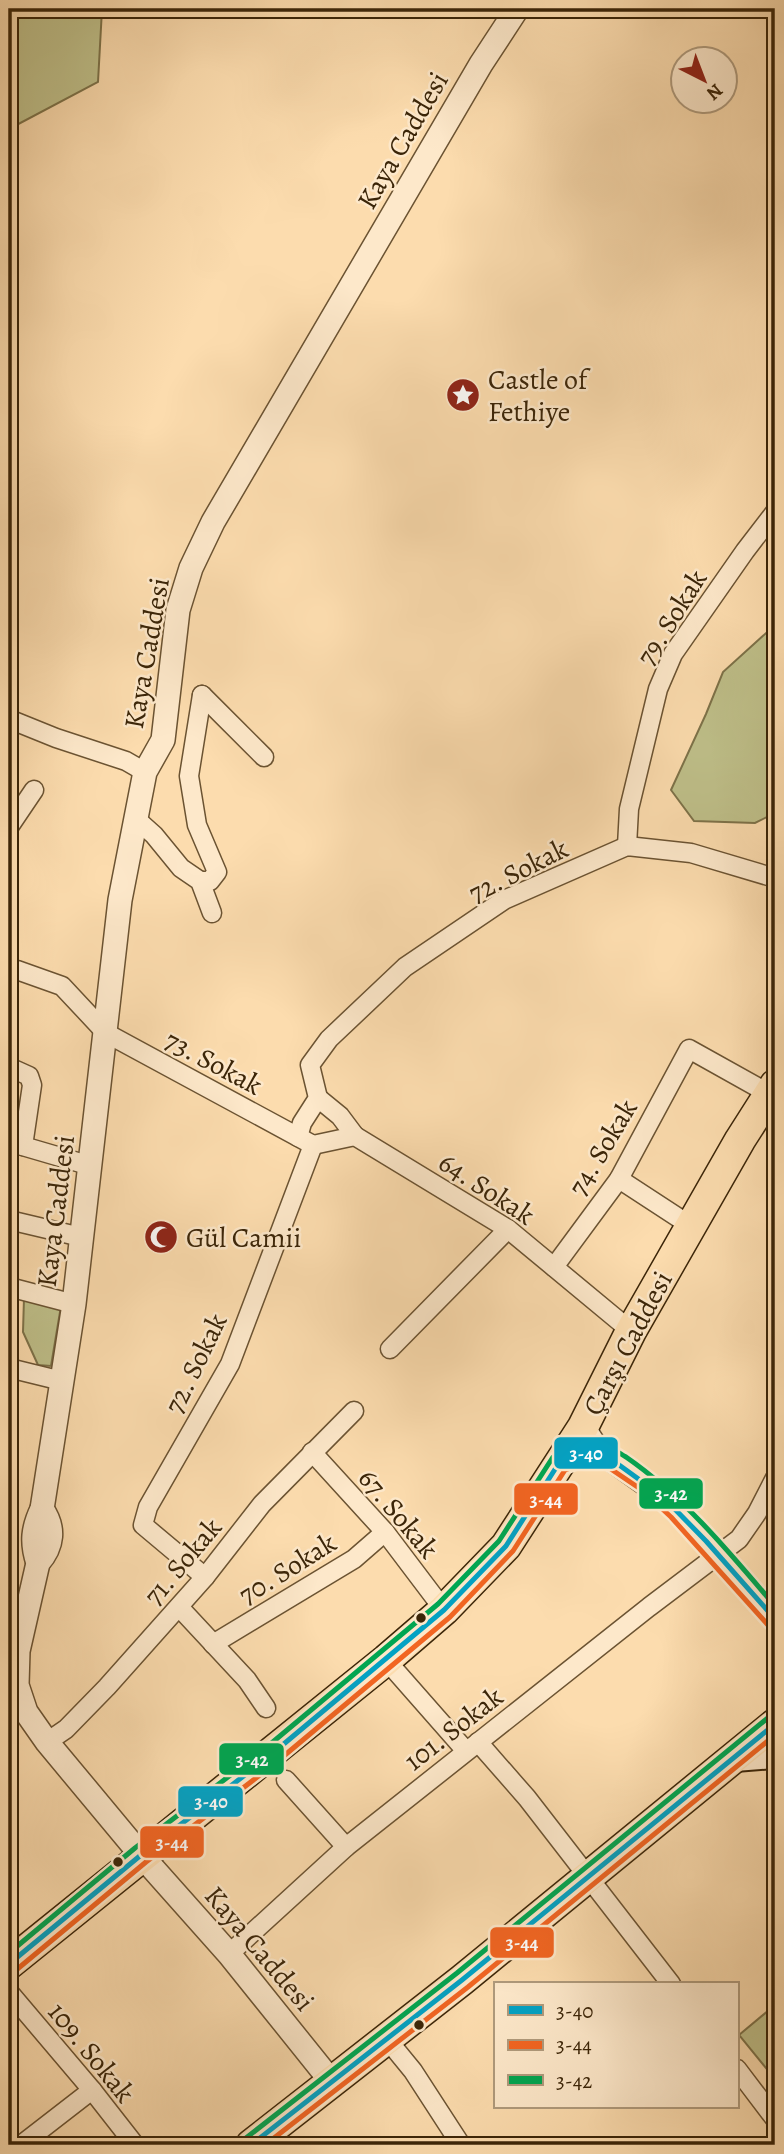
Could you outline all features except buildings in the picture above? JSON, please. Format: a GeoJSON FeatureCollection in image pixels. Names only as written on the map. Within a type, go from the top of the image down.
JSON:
{"type":"FeatureCollection","features":[{"type":"Feature","properties":{"kind":"main road","name":"Çarşı Caddesi"},"geometry":{"type":"LineString","coordinates":[[9,1964],[386,1660],[444,1610],[506,1546],[559,1463],[590,1438],[631,1331],[773,1092]]}},
{"type":"Feature","properties":{"kind":"main road"},"geometry":{"type":"LineString","coordinates":[[251,2145],[588,1878],[775,1724]]}},
{"type":"Feature","properties":{"kind":"main road"},"geometry":{"type":"LineString","coordinates":[[735,1758],[775,1755]]}},
{"type":"Feature","properties":{"kind":"street","name":"Kaya Caddesi"},"geometry":{"type":"LineString","coordinates":[[331,2081],[229,1954],[18,1711],[18,1651],[38,1563],[47,1553],[51,1539],[50,1520],[43,1509],[74,1304],[120,900],[145,772],[163,740],[178,610],[191,568],[213,522],[481,64],[517,9]]}},
{"type":"Feature","properties":{"kind":"street","name":"79. Sokak"},"geometry":{"type":"LineString","coordinates":[[627,846],[629,809],[658,689],[673,653],[775,512]]}},
{"type":"Feature","properties":{"kind":"street"},"geometry":{"type":"LineString","coordinates":[[135,818],[155,835],[181,868],[200,881],[210,881],[217,872],[197,825],[189,776],[202,695],[264,757]]}},
{"type":"Feature","properties":{"kind":"street"},"geometry":{"type":"LineString","coordinates":[[9,719],[55,738],[126,761],[145,772]]}},
{"type":"Feature","properties":{"kind":"street"},"geometry":{"type":"LineString","coordinates":[[9,827],[34,790]]}},
{"type":"Feature","properties":{"kind":"street"},"geometry":{"type":"LineString","coordinates":[[627,846],[691,853],[775,878]]}},
{"type":"Feature","properties":{"kind":"street","name":"72. Sokak"},"geometry":{"type":"LineString","coordinates":[[205,1577],[144,1525],[148,1507],[230,1364],[305,1141],[302,1123],[318,1098],[310,1065],[329,1039],[405,967],[504,900],[627,846]]}},
{"type":"Feature","properties":{"kind":"street"},"geometry":{"type":"LineString","coordinates":[[200,881],[212,913]]}},
{"type":"Feature","properties":{"kind":"street","name":"73. Sokak"},"geometry":{"type":"LineString","coordinates":[[9,972],[17,970],[62,986],[106,1033],[305,1141]]}},
{"type":"Feature","properties":{"kind":"street","name":"74. Sokak"},"geometry":{"type":"LineString","coordinates":[[554,1267],[619,1178],[689,1049],[773,1092]]}},
{"type":"Feature","properties":{"kind":"street"},"geometry":{"type":"LineString","coordinates":[[9,1067],[29,1076],[32,1085],[16,1144],[91,1166]]}},
{"type":"Feature","properties":{"kind":"street","name":"64. Sokak"},"geometry":{"type":"LineString","coordinates":[[318,1098],[341,1116],[355,1136],[508,1229],[631,1331]]}},
{"type":"Feature","properties":{"kind":"street"},"geometry":{"type":"LineString","coordinates":[[305,1141],[355,1136]]}},
{"type":"Feature","properties":{"kind":"street"},"geometry":{"type":"LineString","coordinates":[[619,1178],[691,1226]]}},
{"type":"Feature","properties":{"kind":"street"},"geometry":{"type":"LineString","coordinates":[[9,1220],[81,1237]]}},
{"type":"Feature","properties":{"kind":"street"},"geometry":{"type":"LineString","coordinates":[[390,1349],[508,1229]]}},
{"type":"Feature","properties":{"kind":"street"},"geometry":{"type":"LineString","coordinates":[[9,1287],[74,1304]]}},
{"type":"Feature","properties":{"kind":"street"},"geometry":{"type":"LineString","coordinates":[[9,1368],[62,1381]]}},
{"type":"Feature","properties":{"kind":"street","name":"71. Sokak"},"geometry":{"type":"LineString","coordinates":[[47,1742],[66,1728],[99,1695],[205,1577],[262,1504],[355,1411]]}},
{"type":"Feature","properties":{"kind":"street"},"geometry":{"type":"LineString","coordinates":[[590,1438],[660,1494],[720,1556],[775,1619]]}},
{"type":"Feature","properties":{"kind":"street","name":"67. Sokak"},"geometry":{"type":"LineString","coordinates":[[312,1452],[385,1532],[444,1610]]}},
{"type":"Feature","properties":{"kind":"street","name":"101. Sokak"},"geometry":{"type":"LineString","coordinates":[[229,1954],[346,1847],[649,1606],[720,1556],[739,1539],[757,1513],[775,1478]]}},
{"type":"Feature","properties":{"kind":"street","name":"70. Sokak"},"geometry":{"type":"LineString","coordinates":[[213,1644],[354,1559],[385,1532]]}},
{"type":"Feature","properties":{"kind":"street"},"geometry":{"type":"LineString","coordinates":[[179,1607],[247,1680],[266,1708]]}},
{"type":"Feature","properties":{"kind":"street"},"geometry":{"type":"LineString","coordinates":[[386,1660],[527,1798],[669,1982]]}},
{"type":"Feature","properties":{"kind":"street"},"geometry":{"type":"LineString","coordinates":[[286,1780],[346,1847]]}},
{"type":"Feature","properties":{"kind":"street","name":"109. Sokak"},"geometry":{"type":"LineString","coordinates":[[9,1992],[135,2145]]}},
{"type":"Feature","properties":{"kind":"street"},"geometry":{"type":"LineString","coordinates":[[386,2038],[413,2071],[461,2145]]}},
{"type":"Feature","properties":{"kind":"street"},"geometry":{"type":"LineString","coordinates":[[738,2070],[775,2119]]}},
{"type":"Feature","properties":{"kind":"street"},"geometry":{"type":"LineString","coordinates":[[21,2145],[92,2090]]}},
{"type":"Feature","properties":{"kind":"green space"},"geometry":{"type":"Polygon","coordinates":[[[9,9],[102,9],[98,82],[9,129],[9,9]]]}},
{"type":"Feature","properties":{"kind":"green space"},"geometry":{"type":"Polygon","coordinates":[[[775,625],[775,813],[755,823],[694,821],[671,790],[723,672],[775,625]]]}},
{"type":"Feature","properties":{"kind":"green space"},"geometry":{"type":"Polygon","coordinates":[[[24,1298],[61,1306],[51,1366],[38,1365],[23,1332],[24,1298]]]}},
{"type":"Feature","properties":{"kind":"green space"},"geometry":{"type":"Polygon","coordinates":[[[775,2005],[775,2079],[739,2035],[775,2005]]]}},
{"type":"Feature","properties":{"kind":"transit line","name":"3-42"},"geometry":{"type":"LineString","coordinates":[[9,1953],[135,1848],[262,1751],[438,1604],[499,1541],[553,1457],[598,1440],[626,1457],[687,1508],[775,1606]]}},
{"type":"Feature","properties":{"kind":"transit line","name":"3-40"},"geometry":{"type":"LineString","coordinates":[[9,1964],[141,1855],[267,1758],[444,1610],[506,1546],[559,1463],[597,1449],[662,1496],[775,1619]]}},
{"type":"Feature","properties":{"kind":"transit line","name":"3-44"},"geometry":{"type":"LineString","coordinates":[[15,1971],[146,1862],[273,1765],[450,1617],[513,1551],[565,1470],[596,1459],[642,1490],[671,1517],[768,1625]]}},
{"type":"Feature","properties":{"kind":"transit line","name":"3-42"},"geometry":{"type":"LineString","coordinates":[[246,2138],[457,1973],[769,1717]]}},
{"type":"Feature","properties":{"kind":"transit line","name":"3-40"},"geometry":{"type":"LineString","coordinates":[[251,2145],[462,1980],[775,1724]]}},
{"type":"Feature","properties":{"kind":"transit line","name":"3-44"},"geometry":{"type":"LineString","coordinates":[[265,2145],[468,1987],[775,1735]]}},
{"type":"Feature","properties":{"kind":"place","name":"Castle of Fethiye"},"geometry":{"type":"Point","coordinates":[463,395]}},
{"type":"Feature","properties":{"kind":"place","name":"Gül Camii"},"geometry":{"type":"Point","coordinates":[161,1237]}}]}
